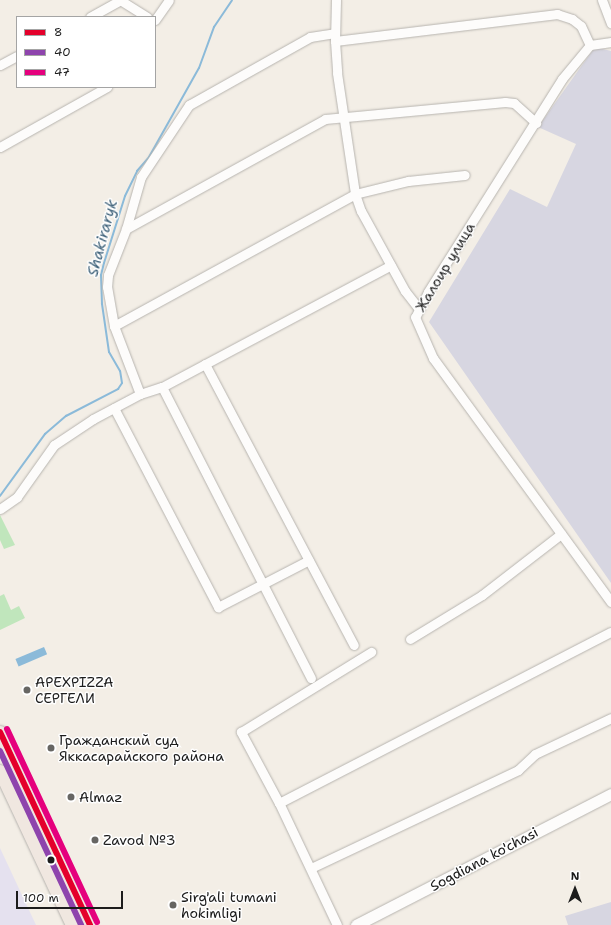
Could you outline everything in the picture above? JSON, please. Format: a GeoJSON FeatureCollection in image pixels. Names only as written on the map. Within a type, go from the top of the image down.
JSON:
{"type":"FeatureCollection","features":[{"type":"Feature","properties":{"kind":"main road"},"geometry":{"type":"LineString","coordinates":[[0,732],[90,925]]}},
{"type":"Feature","properties":{"kind":"main road"},"geometry":{"type":"LineString","coordinates":[[0,771],[72,925]]}},
{"type":"Feature","properties":{"kind":"main road"},"geometry":{"type":"LineString","coordinates":[[17,808],[32,801]]}},
{"type":"Feature","properties":{"kind":"street"},"geometry":{"type":"LineString","coordinates":[[92,16],[121,0],[145,16]]}},
{"type":"Feature","properties":{"kind":"street"},"geometry":{"type":"LineString","coordinates":[[156,19],[169,0]]}},
{"type":"Feature","properties":{"kind":"street"},"geometry":{"type":"LineString","coordinates":[[338,0],[335,37],[343,117],[355,194],[361,211],[404,291],[419,309]]}},
{"type":"Feature","properties":{"kind":"street"},"geometry":{"type":"LineString","coordinates":[[602,0],[611,23]]}},
{"type":"Feature","properties":{"kind":"street"},"geometry":{"type":"LineString","coordinates":[[140,394],[114,326],[108,275],[126,229],[141,177],[189,106],[310,37],[335,37],[557,14],[572,19],[581,26],[590,45],[611,42]]}},
{"type":"Feature","properties":{"kind":"street","name":"Жалоир улица"},"geometry":{"type":"LineString","coordinates":[[590,45],[562,79],[415,317],[433,358],[611,602]]}},
{"type":"Feature","properties":{"kind":"street"},"geometry":{"type":"LineString","coordinates":[[0,65],[16,57]]}},
{"type":"Feature","properties":{"kind":"street"},"geometry":{"type":"LineString","coordinates":[[0,147],[105,88]]}},
{"type":"Feature","properties":{"kind":"street"},"geometry":{"type":"LineString","coordinates":[[126,229],[325,119],[505,102],[514,103],[536,123]]}},
{"type":"Feature","properties":{"kind":"street"},"geometry":{"type":"LineString","coordinates":[[114,326],[355,194],[408,181],[465,175]]}},
{"type":"Feature","properties":{"kind":"street"},"geometry":{"type":"LineString","coordinates":[[0,508],[17,497],[54,445],[114,408],[140,394],[162,387],[391,265]]}},
{"type":"Feature","properties":{"kind":"street"},"geometry":{"type":"LineString","coordinates":[[205,364],[354,645]]}},
{"type":"Feature","properties":{"kind":"street"},"geometry":{"type":"LineString","coordinates":[[162,387],[311,678]]}},
{"type":"Feature","properties":{"kind":"street"},"geometry":{"type":"LineString","coordinates":[[114,408],[218,607],[309,560]]}},
{"type":"Feature","properties":{"kind":"street"},"geometry":{"type":"LineString","coordinates":[[410,639],[482,595],[562,534]]}},
{"type":"Feature","properties":{"kind":"street"},"geometry":{"type":"LineString","coordinates":[[279,803],[611,632]]}},
{"type":"Feature","properties":{"kind":"street"},"geometry":{"type":"LineString","coordinates":[[337,925],[279,803],[241,732],[371,652]]}},
{"type":"Feature","properties":{"kind":"street"},"geometry":{"type":"LineString","coordinates":[[311,868],[518,770],[535,754],[611,718]]}},
{"type":"Feature","properties":{"kind":"street","name":"Sogdiana ko'chasi"},"geometry":{"type":"LineString","coordinates":[[356,925],[611,794]]}},
{"type":"Feature","properties":{"kind":"shaded area"},"geometry":{"type":"Polygon","coordinates":[[[595,47],[611,51],[611,583],[429,322],[510,189],[547,207],[576,144],[538,127],[595,47]]]}},
{"type":"Feature","properties":{"kind":"shaded area"},"geometry":{"type":"Polygon","coordinates":[[[0,848],[36,925],[0,925],[0,848]]]}},
{"type":"Feature","properties":{"kind":"shaded area"},"geometry":{"type":"Polygon","coordinates":[[[611,902],[611,925],[568,925],[565,916],[611,902]]]}},
{"type":"Feature","properties":{"kind":"green space"},"geometry":{"type":"Polygon","coordinates":[[[0,515],[15,545],[4,549],[0,540],[0,515]]]}},
{"type":"Feature","properties":{"kind":"green space"},"geometry":{"type":"Polygon","coordinates":[[[4,594],[11,610],[19,606],[25,618],[0,630],[0,596],[4,594]]]}},
{"type":"Feature","properties":{"kind":"green space"},"geometry":{"type":"Polygon","coordinates":[[[0,745],[21,788],[17,790],[0,755],[0,745]]]}},
{"type":"Feature","properties":{"kind":"green space"},"geometry":{"type":"Polygon","coordinates":[[[29,806],[87,925],[83,925],[25,808],[29,806]]]}},
{"type":"Feature","properties":{"kind":"water"},"geometry":{"type":"Polygon","coordinates":[[[44,647],[47,654],[19,666],[15,659],[44,647]]]}},
{"type":"Feature","properties":{"kind":"waterway","name":"Shakiraryk"},"geometry":{"type":"LineString","coordinates":[[0,496],[45,434],[66,416],[118,389],[122,383],[120,371],[109,352],[102,304],[101,275],[104,263],[125,196],[137,171],[149,157],[199,68],[214,27],[232,0]]}},
{"type":"Feature","properties":{"kind":"transit line","name":"47"},"geometry":{"type":"LineString","coordinates":[[7,729],[97,922]]}},
{"type":"Feature","properties":{"kind":"transit line","name":"8"},"geometry":{"type":"LineString","coordinates":[[0,732],[90,925]]}},
{"type":"Feature","properties":{"kind":"transit line","name":"40"},"geometry":{"type":"LineString","coordinates":[[0,751],[81,925]]}},
{"type":"Feature","properties":{"kind":"place","name":"APEXPIZZA СЕРГЕЛИ"},"geometry":{"type":"Point","coordinates":[27,690]}},
{"type":"Feature","properties":{"kind":"place","name":"Гражданский суд Яккасарайского района"},"geometry":{"type":"Point","coordinates":[51,748]}},
{"type":"Feature","properties":{"kind":"place","name":"Almaz"},"geometry":{"type":"Point","coordinates":[71,797]}},
{"type":"Feature","properties":{"kind":"place","name":"Zavod №3"},"geometry":{"type":"Point","coordinates":[95,840]}},
{"type":"Feature","properties":{"kind":"place","name":"Sirg'ali tumani hokimligi"},"geometry":{"type":"Point","coordinates":[173,905]}}]}
